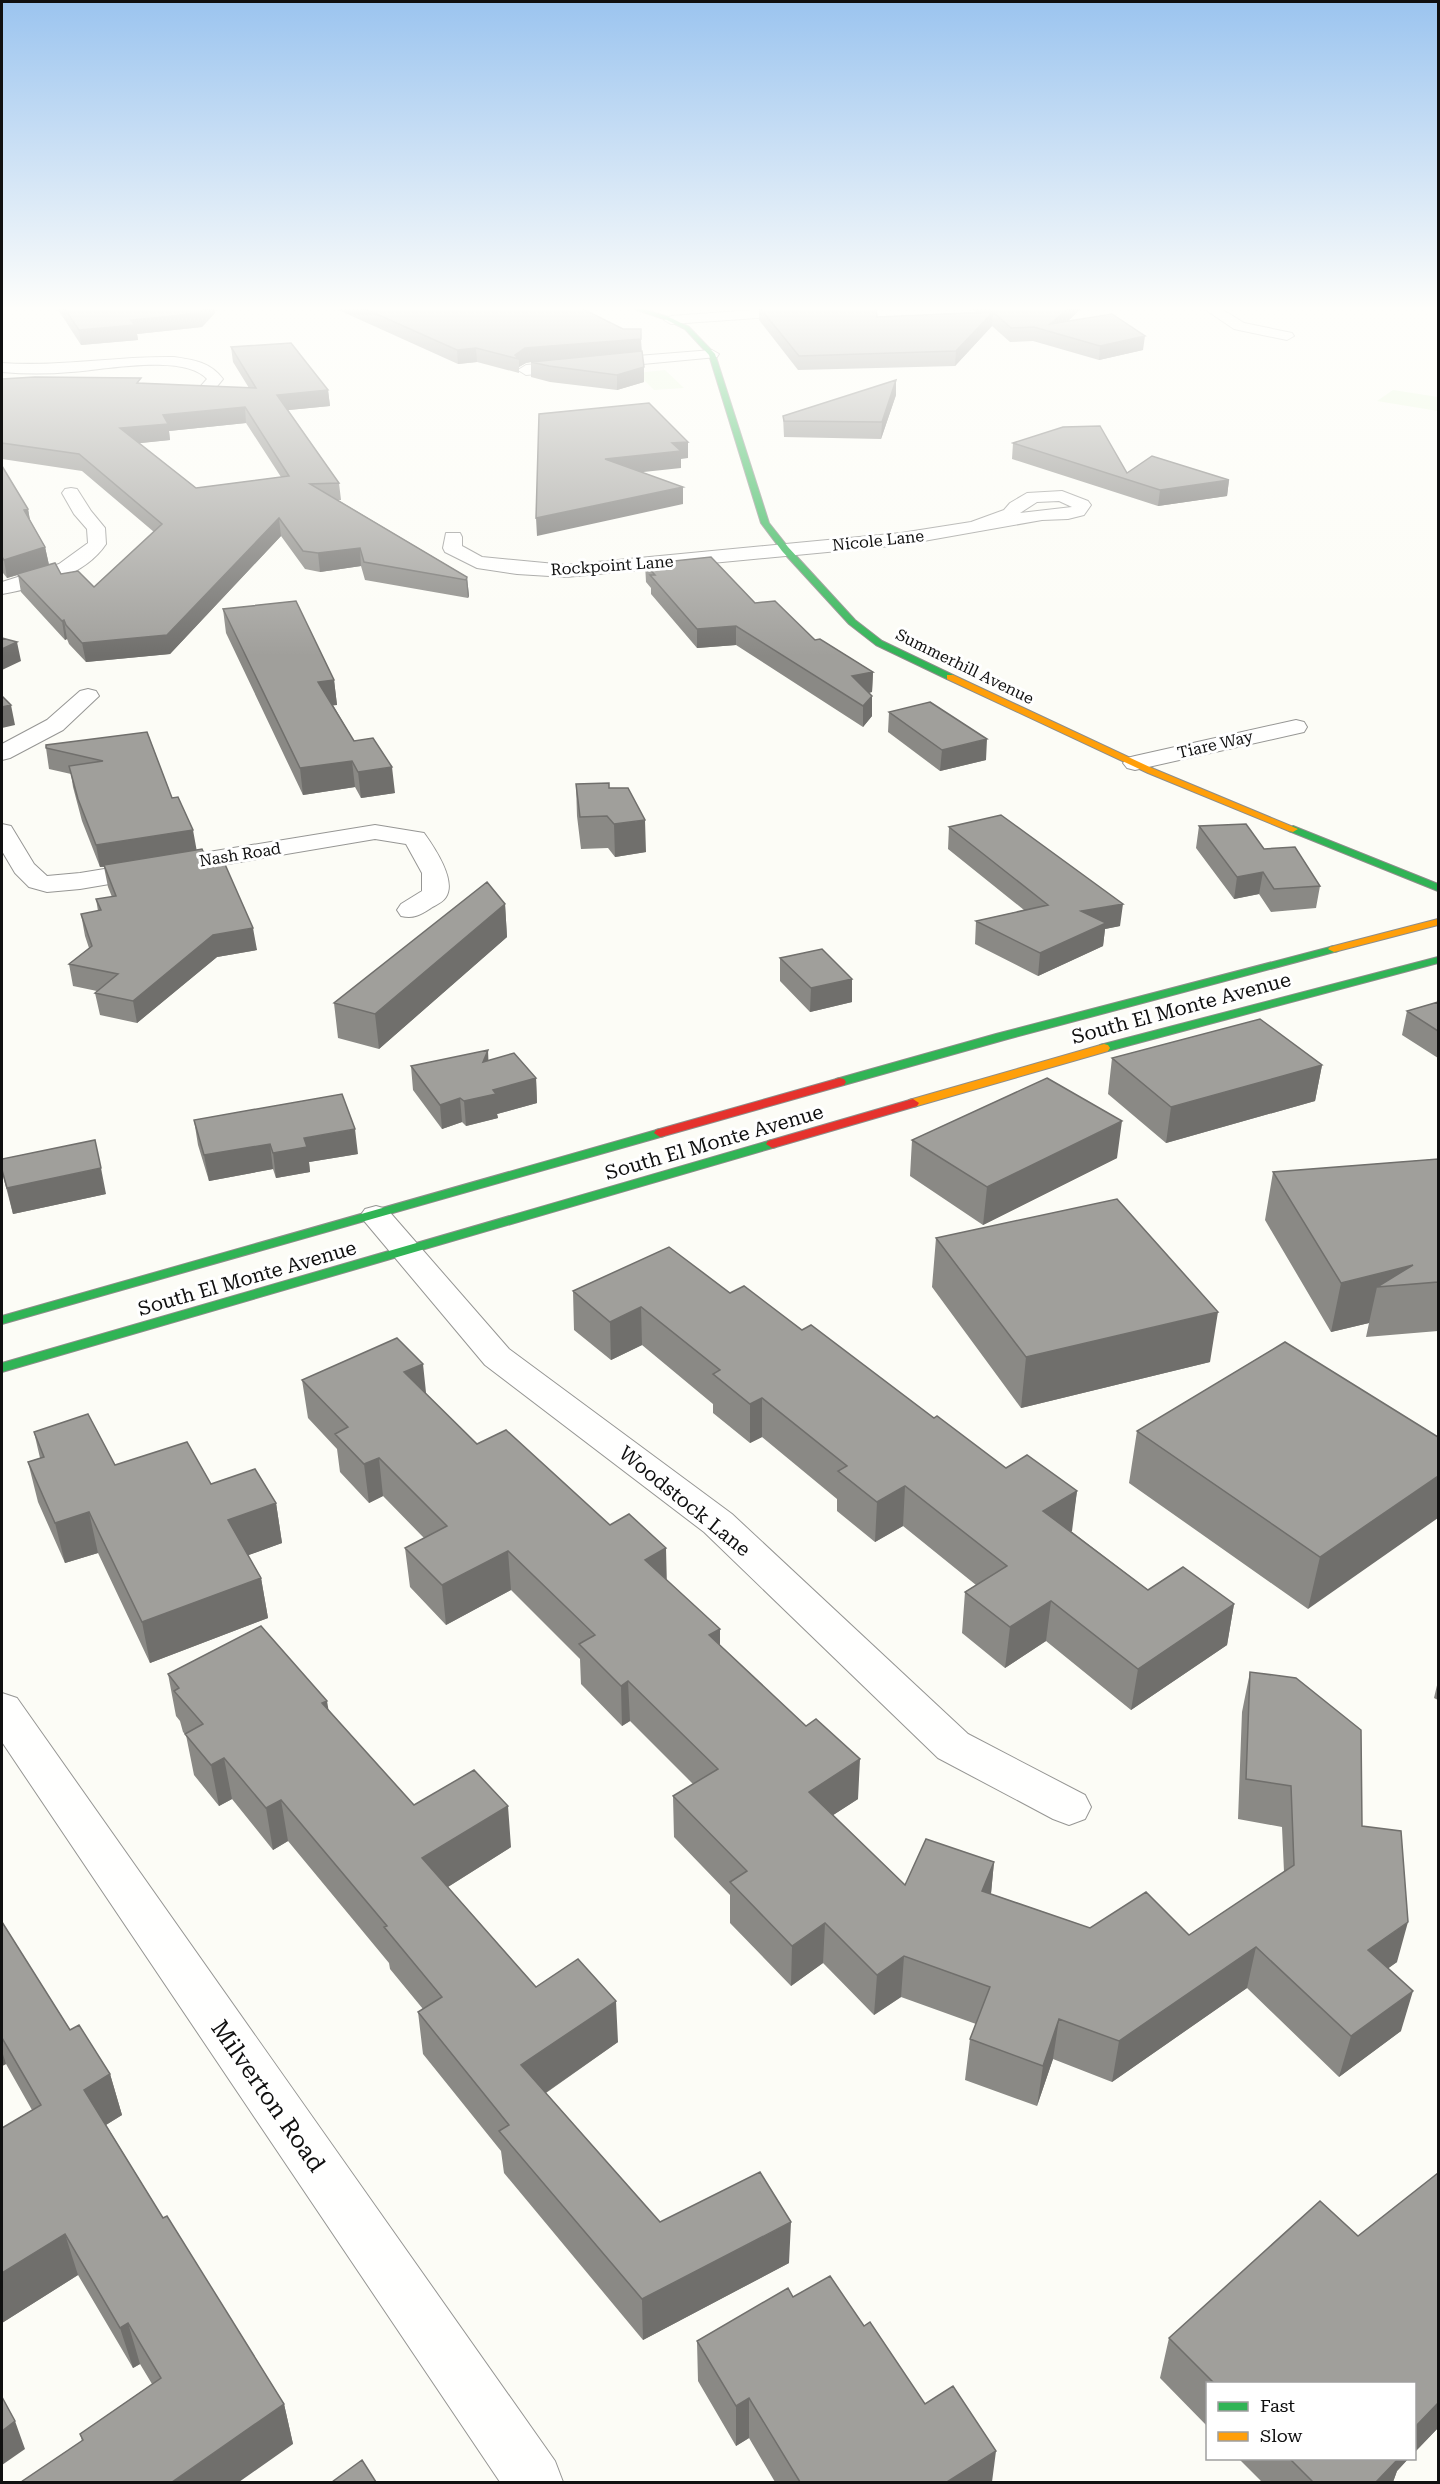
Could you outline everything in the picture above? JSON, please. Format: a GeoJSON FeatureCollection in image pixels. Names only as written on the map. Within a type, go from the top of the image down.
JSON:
{"type":"FeatureCollection","features":[{"type":"Feature","properties":{"kind":"main road","name":"Summerhill Avenue"},"geometry":{"type":"LineString","coordinates":[[734,424],[765,523],[785,549],[852,622],[879,643],[1135,763],[1438,888]]}},
{"type":"Feature","properties":{"kind":"main road","name":"South El Monte Avenue"},"geometry":{"type":"LineString","coordinates":[[2,1320],[376,1216],[1000,1037],[1438,922]]}},
{"type":"Feature","properties":{"kind":"main road","name":"South El Monte Avenue"},"geometry":{"type":"LineString","coordinates":[[2,1368],[1097,1050],[1423,964],[1438,962]]}},
{"type":"Feature","properties":{"kind":"street"},"geometry":{"type":"LineString","coordinates":[[2,588],[48,576],[86,558],[97,544],[96,528],[83,514],[71,493]]}},
{"type":"Feature","properties":{"kind":"street","name":"Nicole Lane"},"geometry":{"type":"LineString","coordinates":[[785,549],[902,539],[970,528],[1042,515],[1068,513],[1078,511],[1082,505],[1062,496],[1033,497],[1016,507],[1010,514],[970,528]]}},
{"type":"Feature","properties":{"kind":"street","name":"Rockpoint Lane"},"geometry":{"type":"LineString","coordinates":[[453,537],[452,548],[477,562],[517,568],[566,571],[728,557],[785,549]]}},
{"type":"Feature","properties":{"kind":"street"},"geometry":{"type":"LineString","coordinates":[[2,753],[55,725],[88,696]]}},
{"type":"Feature","properties":{"kind":"street","name":"Tiare Way"},"geometry":{"type":"LineString","coordinates":[[1135,763],[1296,727]]}},
{"type":"Feature","properties":{"kind":"street","name":"Nash Road"},"geometry":{"type":"LineString","coordinates":[[2,831],[32,878],[47,884],[80,881],[375,832],[415,838],[435,873],[435,894],[410,910]]}},
{"type":"Feature","properties":{"kind":"street","name":"Woodstock Lane"},"geometry":{"type":"LineString","coordinates":[[376,1216],[497,1357],[718,1523],[953,1746],[1069,1808]]}},
{"type":"Feature","properties":{"kind":"street","name":"Milverton Road"},"geometry":{"type":"LineString","coordinates":[[2,1709],[534,2482]]}},
{"type":"Feature","properties":{"kind":"building"},"geometry":{"type":"Polygon","coordinates":[[[2,424],[168,424],[120,428],[196,488],[289,476],[256,424],[297,424],[339,483],[310,484],[467,577],[466,580],[364,562],[360,548],[318,553],[303,551],[279,518],[167,635],[82,643],[64,620],[62,621],[17,574],[55,563],[61,574],[78,571],[94,587],[162,524],[79,454],[2,443],[2,424]]]}},
{"type":"Feature","properties":{"kind":"building"},"geometry":{"type":"Polygon","coordinates":[[[539,424],[670,424],[688,442],[672,443],[681,451],[605,459],[683,487],[536,518],[539,424]]]}},
{"type":"Feature","properties":{"kind":"building"},"geometry":{"type":"Polygon","coordinates":[[[1100,426],[1127,473],[1152,456],[1229,480],[1160,490],[1013,443],[1063,427],[1100,426]]]}},
{"type":"Feature","properties":{"kind":"building"},"geometry":{"type":"Polygon","coordinates":[[[2,466],[28,509],[24,510],[45,547],[4,560],[2,557],[2,466]]]}},
{"type":"Feature","properties":{"kind":"building"},"geometry":{"type":"Polygon","coordinates":[[[711,557],[755,603],[775,601],[815,640],[820,639],[873,672],[852,676],[872,696],[863,706],[736,626],[697,629],[650,575],[655,575],[645,564],[711,557]]]}},
{"type":"Feature","properties":{"kind":"building"},"geometry":{"type":"Polygon","coordinates":[[[296,601],[334,680],[318,682],[354,741],[373,738],[392,767],[358,772],[352,761],[300,768],[223,609],[296,601]]]}},
{"type":"Feature","properties":{"kind":"building"},"geometry":{"type":"Polygon","coordinates":[[[2,638],[17,642],[2,649],[2,638]]]}},
{"type":"Feature","properties":{"kind":"building"},"geometry":{"type":"Polygon","coordinates":[[[2,696],[11,705],[2,707],[2,696]]]}},
{"type":"Feature","properties":{"kind":"building"},"geometry":{"type":"Polygon","coordinates":[[[930,702],[987,739],[942,750],[889,712],[930,702]]]}},
{"type":"Feature","properties":{"kind":"building"},"geometry":{"type":"Polygon","coordinates":[[[147,732],[172,798],[178,797],[193,830],[96,845],[78,799],[69,766],[103,761],[46,748],[46,745],[147,732]]]}},
{"type":"Feature","properties":{"kind":"building"},"geometry":{"type":"Polygon","coordinates":[[[609,783],[609,788],[628,788],[645,820],[614,824],[607,816],[580,817],[576,784],[609,783]]]}},
{"type":"Feature","properties":{"kind":"building"},"geometry":{"type":"Polygon","coordinates":[[[1001,815],[1123,904],[1081,911],[1106,923],[1040,953],[976,921],[1048,905],[949,827],[1001,815]]]}},
{"type":"Feature","properties":{"kind":"building"},"geometry":{"type":"Polygon","coordinates":[[[1246,824],[1264,849],[1295,847],[1320,886],[1274,889],[1263,872],[1237,877],[1199,826],[1246,824]]]}},
{"type":"Feature","properties":{"kind":"building"},"geometry":{"type":"Polygon","coordinates":[[[202,849],[209,865],[224,862],[253,928],[213,935],[133,1001],[95,993],[118,974],[69,964],[92,946],[81,914],[101,910],[96,899],[116,896],[104,865],[202,849]]]}},
{"type":"Feature","properties":{"kind":"building"},"geometry":{"type":"Polygon","coordinates":[[[487,882],[505,904],[375,1014],[334,1003],[487,882]]]}},
{"type":"Feature","properties":{"kind":"building"},"geometry":{"type":"Polygon","coordinates":[[[822,949],[852,979],[811,988],[780,958],[822,949]]]}},
{"type":"Feature","properties":{"kind":"building"},"geometry":{"type":"Polygon","coordinates":[[[1438,1002],[1438,1031],[1407,1011],[1438,1002]]]}},
{"type":"Feature","properties":{"kind":"building"},"geometry":{"type":"Polygon","coordinates":[[[1260,1019],[1322,1065],[1171,1107],[1112,1058],[1260,1019]]]}},
{"type":"Feature","properties":{"kind":"building"},"geometry":{"type":"Polygon","coordinates":[[[488,1050],[483,1062],[514,1053],[536,1078],[493,1090],[496,1094],[464,1101],[460,1098],[440,1105],[411,1066],[488,1050]]]}},
{"type":"Feature","properties":{"kind":"building"},"geometry":{"type":"Polygon","coordinates":[[[1047,1078],[1122,1121],[987,1187],[912,1140],[1047,1078]]]}},
{"type":"Feature","properties":{"kind":"building"},"geometry":{"type":"Polygon","coordinates":[[[342,1094],[355,1129],[304,1138],[307,1147],[273,1153],[270,1144],[204,1155],[194,1120],[342,1094]]]}},
{"type":"Feature","properties":{"kind":"building"},"geometry":{"type":"Polygon","coordinates":[[[95,1140],[101,1168],[7,1188],[2,1170],[2,1159],[95,1140]]]}},
{"type":"Feature","properties":{"kind":"building"},"geometry":{"type":"Polygon","coordinates":[[[1438,1159],[1438,1282],[1377,1287],[1413,1265],[1341,1283],[1273,1172],[1438,1159]]]}},
{"type":"Feature","properties":{"kind":"building"},"geometry":{"type":"Polygon","coordinates":[[[1117,1199],[1218,1312],[1026,1357],[936,1238],[1117,1199]]]}},
{"type":"Feature","properties":{"kind":"building"},"geometry":{"type":"Polygon","coordinates":[[[669,1247],[730,1293],[744,1286],[802,1330],[811,1325],[934,1418],[937,1416],[1006,1468],[1027,1455],[1077,1491],[1043,1511],[1148,1590],[1183,1567],[1234,1604],[1138,1669],[1051,1601],[1010,1627],[965,1592],[1007,1566],[905,1486],[877,1502],[838,1471],[847,1466],[762,1398],[750,1404],[713,1374],[720,1370],[641,1307],[610,1322],[573,1291],[669,1247]]]}},
{"type":"Feature","properties":{"kind":"building"},"geometry":{"type":"Polygon","coordinates":[[[397,1338],[423,1364],[404,1372],[477,1444],[506,1430],[610,1525],[629,1514],[666,1548],[645,1560],[720,1629],[709,1635],[806,1726],[816,1719],[860,1759],[809,1792],[905,1885],[926,1839],[994,1862],[982,1891],[1090,1928],[1146,1892],[1189,1935],[1294,1865],[1291,1786],[1246,1779],[1250,1672],[1296,1678],[1361,1730],[1362,1826],[1401,1831],[1408,1922],[1368,1950],[1413,1991],[1351,2036],[1256,1947],[1119,2041],[1059,2019],[1043,2066],[970,2039],[990,1987],[904,1956],[877,1975],[825,1923],[792,1946],[730,1882],[747,1871],[673,1796],[718,1769],[628,1681],[621,1686],[579,1644],[595,1635],[508,1551],[442,1585],[405,1548],[447,1526],[379,1458],[364,1464],[335,1434],[348,1427],[302,1380],[397,1338]]]}},
{"type":"Feature","properties":{"kind":"building"},"geometry":{"type":"Polygon","coordinates":[[[1285,1342],[1438,1437],[1438,1476],[1320,1557],[1137,1431],[1285,1342]]]}},
{"type":"Feature","properties":{"kind":"building"},"geometry":{"type":"Polygon","coordinates":[[[88,1414],[115,1465],[187,1442],[211,1484],[255,1469],[276,1503],[228,1520],[261,1578],[142,1622],[89,1512],[55,1523],[28,1462],[44,1457],[34,1432],[88,1414]]]}},
{"type":"Feature","properties":{"kind":"building"},"geometry":{"type":"Polygon","coordinates":[[[261,1626],[327,1701],[322,1703],[414,1805],[474,1770],[508,1806],[422,1858],[536,1987],[578,1959],[616,2001],[521,2065],[660,2222],[760,2172],[791,2222],[642,2299],[499,2131],[509,2125],[418,2012],[442,1997],[384,1927],[387,1926],[281,1800],[266,1808],[224,1758],[211,1765],[185,1734],[203,1724],[174,1691],[179,1688],[168,1674],[261,1626]]]}},
{"type":"Feature","properties":{"kind":"building"},"geometry":{"type":"Polygon","coordinates":[[[2,1922],[70,2030],[79,2025],[110,2074],[84,2090],[163,2218],[167,2216],[284,2404],[172,2482],[21,2482],[83,2440],[80,2434],[161,2378],[128,2323],[120,2328],[65,2234],[2,2273],[2,2128],[41,2105],[2,2038],[2,1922]]]}},
{"type":"Feature","properties":{"kind":"building"},"geometry":{"type":"Polygon","coordinates":[[[1438,2173],[1438,2403],[1416,2426],[1416,2382],[1213,2382],[1169,2338],[1320,2201],[1358,2236],[1438,2173]]]}},
{"type":"Feature","properties":{"kind":"building"},"geometry":{"type":"Polygon","coordinates":[[[830,2276],[864,2326],[870,2322],[925,2404],[953,2386],[996,2451],[947,2482],[800,2482],[749,2398],[736,2406],[697,2341],[788,2288],[793,2297],[830,2276]]]}},
{"type":"Feature","properties":{"kind":"building"},"geometry":{"type":"Polygon","coordinates":[[[2,2397],[15,2421],[2,2431],[2,2397]]]}},
{"type":"Feature","properties":{"kind":"building"},"geometry":{"type":"Polygon","coordinates":[[[362,2460],[376,2482],[332,2482],[362,2460]]]}},
{"type":"Feature","properties":{"kind":"building"},"geometry":{"type":"Polygon","coordinates":[[[1291,2460],[1397,2460],[1376,2482],[1313,2482],[1291,2460]]]}},
{"type":"Feature","properties":{"kind":"traffic: fast"},"geometry":{"type":"LineString","coordinates":[[734,424],[765,523],[785,549],[852,622],[879,643],[950,677]]}},
{"type":"Feature","properties":{"kind":"traffic: fast"},"geometry":{"type":"LineString","coordinates":[[1293,829],[1438,888]]}},
{"type":"Feature","properties":{"kind":"traffic: fast"},"geometry":{"type":"LineString","coordinates":[[840,1082],[1000,1037],[1334,949]]}},
{"type":"Feature","properties":{"kind":"traffic: fast"},"geometry":{"type":"LineString","coordinates":[[1104,1048],[1438,960]]}},
{"type":"Feature","properties":{"kind":"traffic: fast"},"geometry":{"type":"LineString","coordinates":[[2,1320],[660,1133]]}},
{"type":"Feature","properties":{"kind":"traffic: fast"},"geometry":{"type":"LineString","coordinates":[[2,1368],[772,1144]]}},
{"type":"Feature","properties":{"kind":"traffic: slow"},"geometry":{"type":"LineString","coordinates":[[950,677],[1151,771],[1293,829]]}},
{"type":"Feature","properties":{"kind":"traffic: slow"},"geometry":{"type":"LineString","coordinates":[[1334,949],[1438,922]]}},
{"type":"Feature","properties":{"kind":"traffic: slow"},"geometry":{"type":"LineString","coordinates":[[913,1103],[1104,1048]]}},
{"type":"Feature","properties":{"kind":"traffic: jam"},"geometry":{"type":"LineString","coordinates":[[660,1133],[840,1082]]}},
{"type":"Feature","properties":{"kind":"traffic: jam"},"geometry":{"type":"LineString","coordinates":[[772,1144],[913,1103]]}}]}
